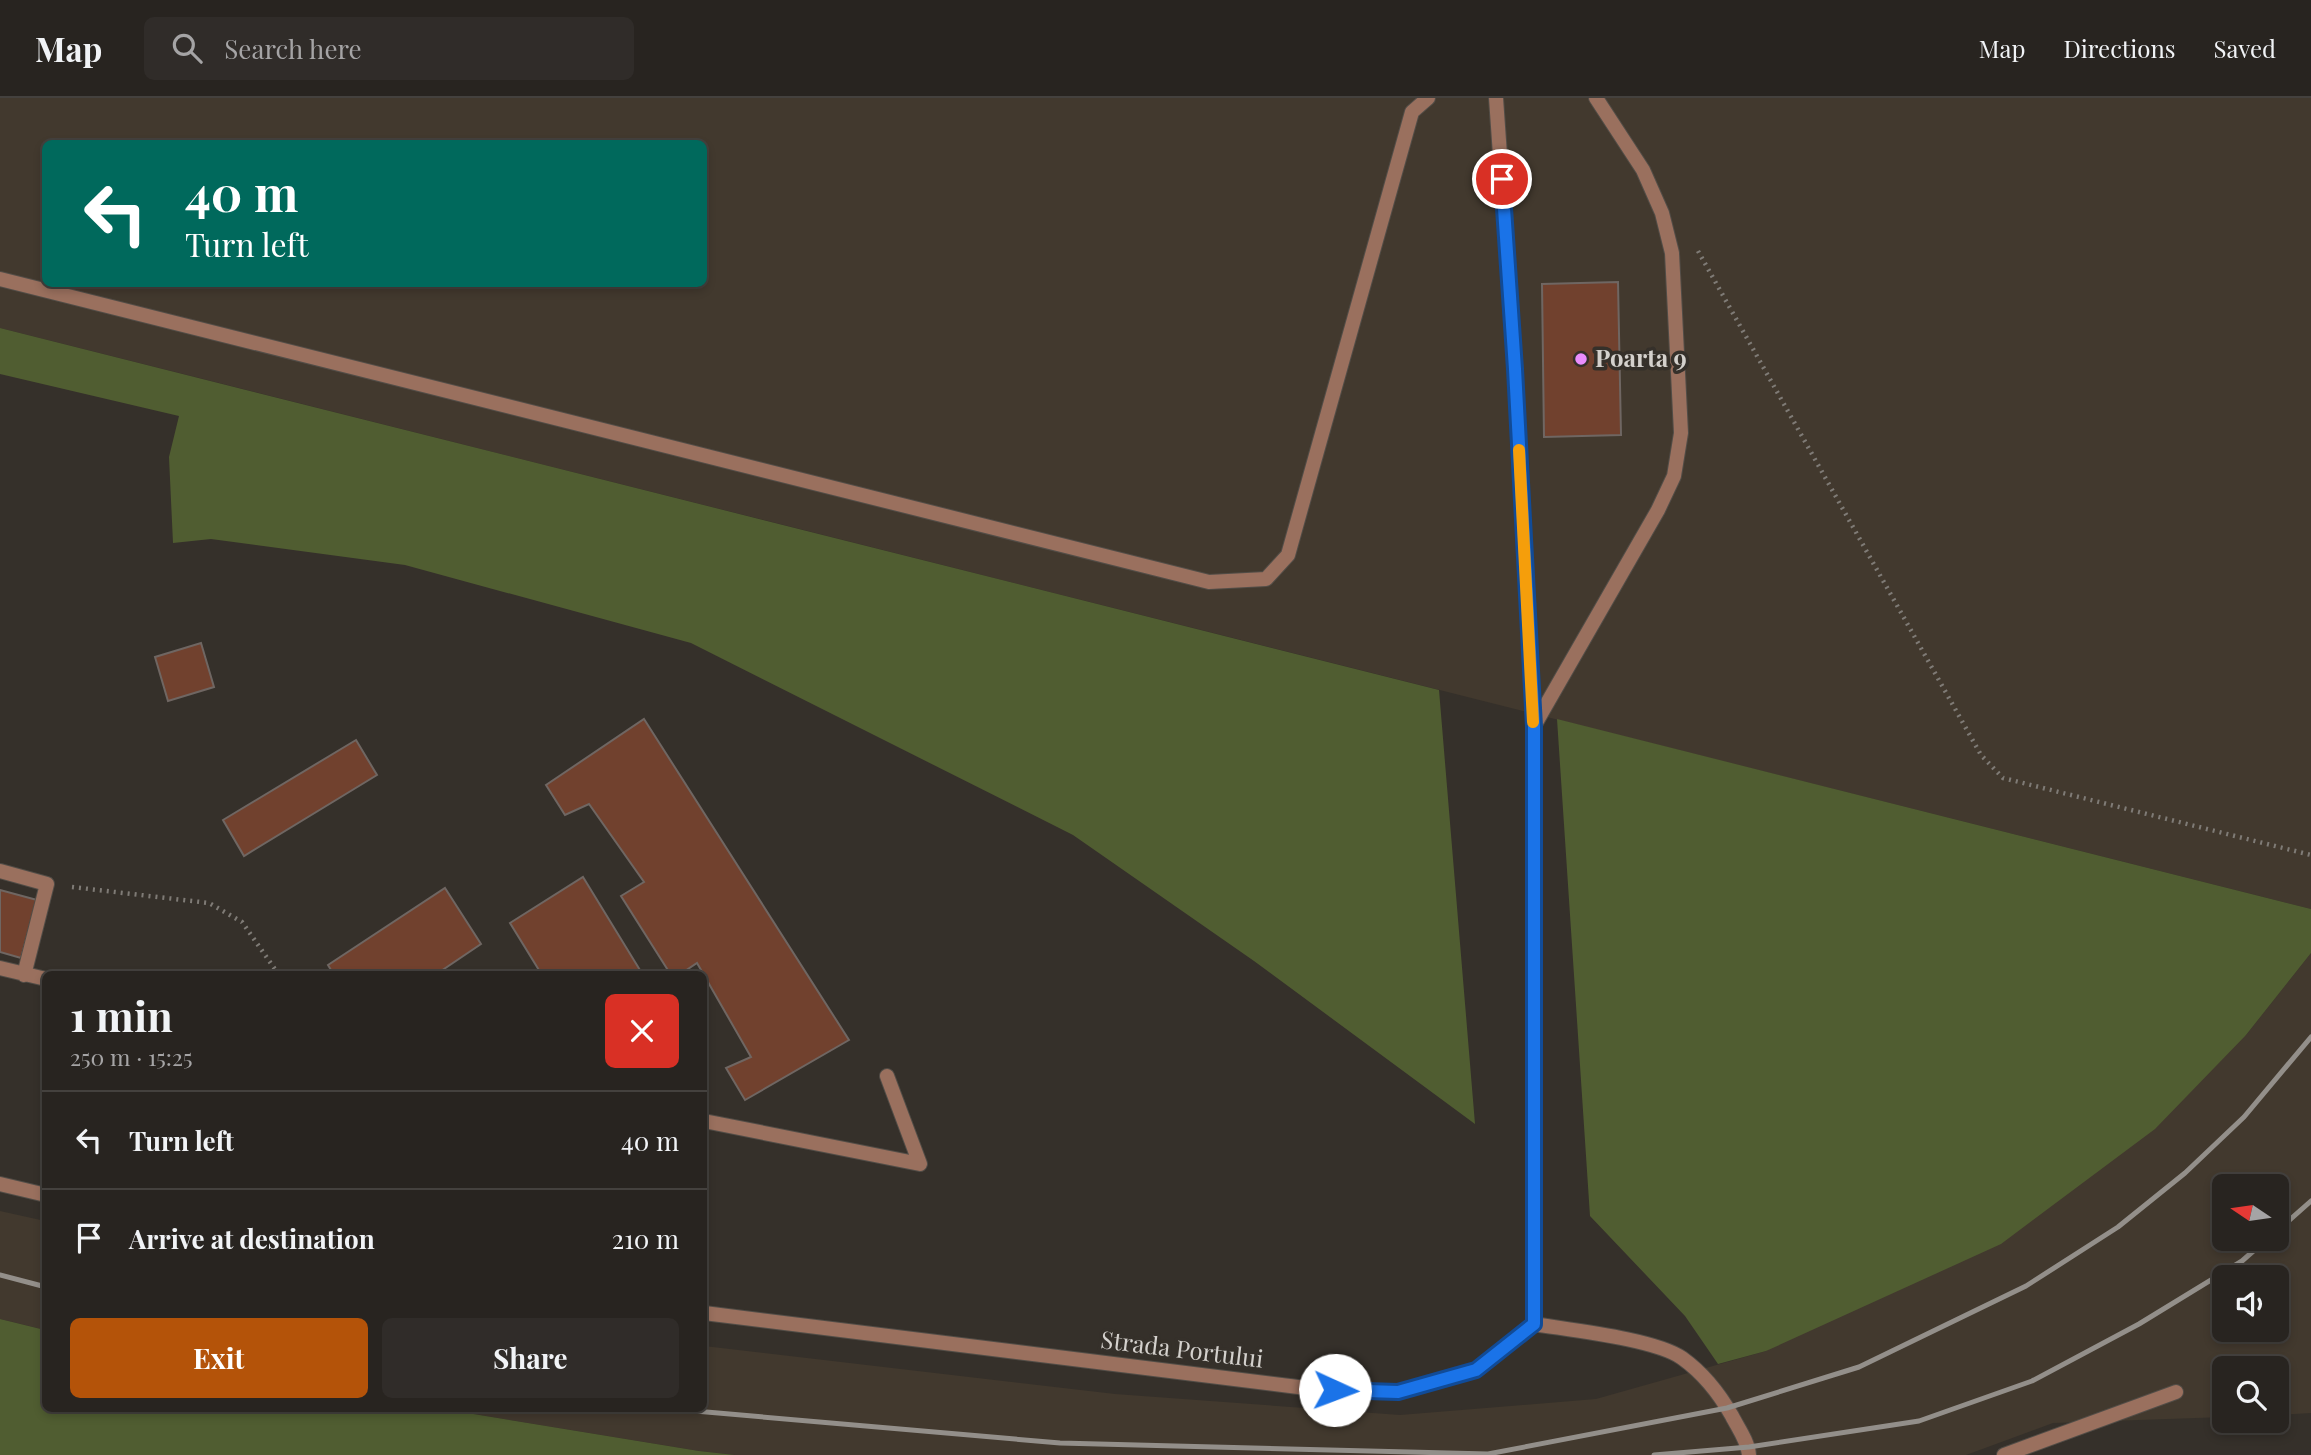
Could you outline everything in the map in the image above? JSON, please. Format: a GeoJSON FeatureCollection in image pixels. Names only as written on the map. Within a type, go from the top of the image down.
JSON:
{"type":"FeatureCollection","features":[{"type":"Feature","properties":{"kind":"street"},"geometry":{"type":"LineString","coordinates":[[0,279],[1209,582],[1266,579],[1288,555],[1412,112],[1428,98]]}},
{"type":"Feature","properties":{"kind":"street"},"geometry":{"type":"LineString","coordinates":[[1496,98],[1515,369],[1534,727],[1534,1324],[1640,1342],[1680,1356],[1710,1382],[1749,1447],[1749,1455]]}},
{"type":"Feature","properties":{"kind":"street"},"geometry":{"type":"LineString","coordinates":[[1534,727],[1658,510],[1674,476],[1681,433],[1672,253],[1669,240],[1662,213],[1643,170],[1596,98]]}},
{"type":"Feature","properties":{"kind":"street"},"geometry":{"type":"LineString","coordinates":[[0,871],[47,884],[24,975]]}},
{"type":"Feature","properties":{"kind":"street"},"geometry":{"type":"LineString","coordinates":[[0,968],[42,978]]}},
{"type":"Feature","properties":{"kind":"street"},"geometry":{"type":"LineString","coordinates":[[707,1122],[920,1164],[887,1076]]}},
{"type":"Feature","properties":{"kind":"street"},"geometry":{"type":"LineString","coordinates":[[0,1184],[42,1194]]}},
{"type":"Feature","properties":{"kind":"street","name":"Strada Portului"},"geometry":{"type":"LineString","coordinates":[[707,1313],[1314,1389],[1398,1392],[1476,1370],[1534,1324]]}},
{"type":"Feature","properties":{"kind":"street"},"geometry":{"type":"LineString","coordinates":[[2004,1455],[2176,1392]]}},
{"type":"Feature","properties":{"kind":"path"},"geometry":{"type":"LineString","coordinates":[[1695,245],[1980,755],[2003,778],[2311,855]]}},
{"type":"Feature","properties":{"kind":"path"},"geometry":{"type":"LineString","coordinates":[[47,884],[209,903],[242,922],[276,971]]}},
{"type":"Feature","properties":{"kind":"shaded area"},"geometry":{"type":"Polygon","coordinates":[[[0,98],[2311,98],[2311,909],[0,328],[0,98]]]}},
{"type":"Feature","properties":{"kind":"shaded area"},"geometry":{"type":"Polygon","coordinates":[[[2311,953],[2311,1413],[2289,1414],[2289,1356],[2212,1356],[2212,1417],[2053,1423],[1966,1455],[735,1455],[461,1412],[707,1412],[707,1346],[1115,1394],[1400,1415],[1596,1399],[1766,1351],[2246,1035],[2311,953]]]}},
{"type":"Feature","properties":{"kind":"shaded area"},"geometry":{"type":"Polygon","coordinates":[[[0,1211],[42,1220],[42,1329],[0,1319],[0,1211]]]}},
{"type":"Feature","properties":{"kind":"green space"},"geometry":{"type":"Polygon","coordinates":[[[0,328],[1439,690],[1475,1124],[1254,961],[1073,835],[691,643],[405,565],[211,539],[173,543],[169,457],[179,416],[0,374],[0,328]]]}},
{"type":"Feature","properties":{"kind":"green space"},"geometry":{"type":"Polygon","coordinates":[[[1557,719],[2311,909],[2311,953],[2246,1035],[2155,1129],[2001,1244],[1766,1351],[1718,1364],[1685,1316],[1590,1216],[1557,719]]]}},
{"type":"Feature","properties":{"kind":"green space"},"geometry":{"type":"Polygon","coordinates":[[[0,1319],[42,1329],[42,1412],[461,1412],[735,1455],[0,1455],[0,1319]]]}},
{"type":"Feature","properties":{"kind":"building","name":"Poarta 9"},"geometry":{"type":"Polygon","coordinates":[[[1618,282],[1621,435],[1544,437],[1542,284],[1618,282]]]}},
{"type":"Feature","properties":{"kind":"building"},"geometry":{"type":"Polygon","coordinates":[[[201,643],[214,687],[168,701],[155,657],[201,643]]]}},
{"type":"Feature","properties":{"kind":"building"},"geometry":{"type":"Polygon","coordinates":[[[644,719],[849,1040],[745,1100],[726,1068],[751,1057],[707,980],[707,971],[702,971],[697,963],[685,971],[668,971],[621,896],[644,882],[589,804],[565,815],[546,785],[644,719]]]}},
{"type":"Feature","properties":{"kind":"building"},"geometry":{"type":"Polygon","coordinates":[[[356,740],[377,775],[244,856],[223,820],[356,740]]]}},
{"type":"Feature","properties":{"kind":"building"},"geometry":{"type":"Polygon","coordinates":[[[583,877],[641,971],[540,971],[510,923],[583,877]]]}},
{"type":"Feature","properties":{"kind":"building"},"geometry":{"type":"Polygon","coordinates":[[[445,888],[481,944],[441,971],[332,971],[328,965],[445,888]]]}},
{"type":"Feature","properties":{"kind":"building"},"geometry":{"type":"Polygon","coordinates":[[[0,890],[37,900],[21,958],[0,952],[0,890]]]}},
{"type":"Feature","properties":{"kind":"railway"},"geometry":{"type":"LineString","coordinates":[[706,1412],[1060,1443],[1488,1454],[1727,1408],[1859,1367],[2026,1286],[2118,1227],[2185,1173],[2244,1117],[2311,1037]]}},
{"type":"Feature","properties":{"kind":"railway"},"geometry":{"type":"LineString","coordinates":[[2289,1220],[2311,1201]]}},
{"type":"Feature","properties":{"kind":"railway"},"geometry":{"type":"LineString","coordinates":[[1654,1455],[1749,1447],[1919,1421],[2032,1381],[2139,1324],[2242,1261],[2253,1251]]}},
{"type":"Feature","properties":{"kind":"railway"},"geometry":{"type":"LineString","coordinates":[[0,1275],[42,1286]]}},
{"type":"Feature","properties":{"kind":"slow traffic"},"geometry":{"type":"LineString","coordinates":[[1519,450],[1533,722]]}},
{"type":"Feature","properties":{"kind":"place","name":"Poarta 9"},"geometry":{"type":"Point","coordinates":[1581,359]}},
{"type":"Feature","properties":{"kind":"route"},"geometry":{"type":"LineString","coordinates":[[1335,1390],[1398,1392],[1476,1370],[1534,1324],[1534,727],[1502,179]]}}]}
